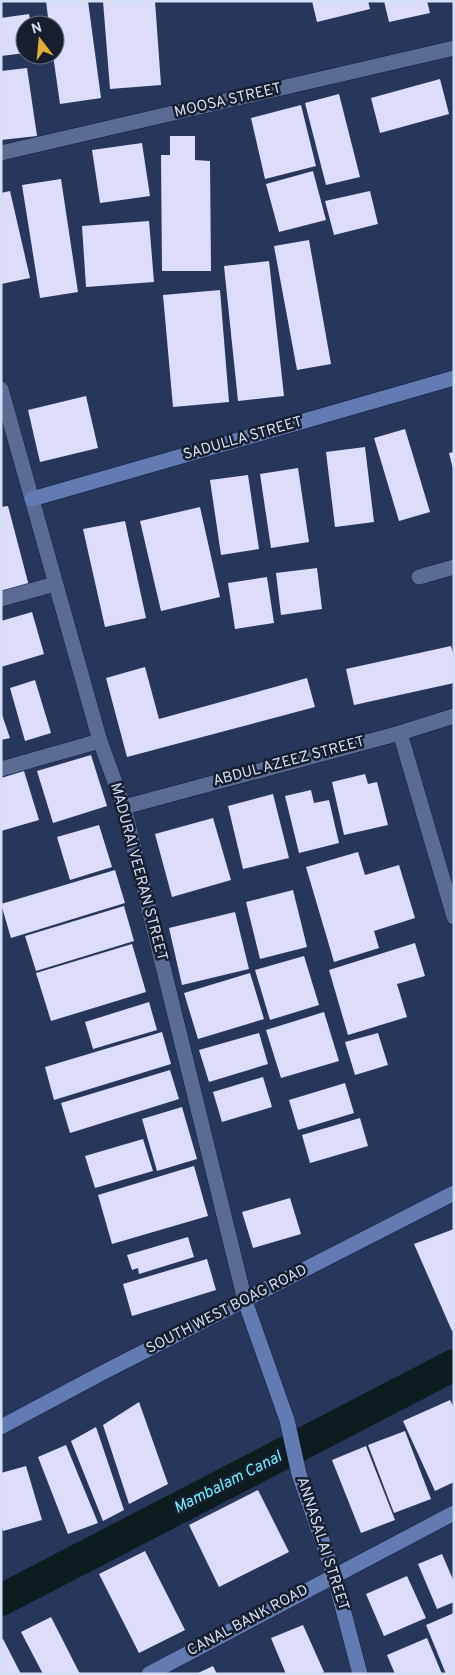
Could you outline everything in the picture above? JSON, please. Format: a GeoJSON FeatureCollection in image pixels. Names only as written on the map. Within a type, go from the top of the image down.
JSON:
{"type":"FeatureCollection","features":[{"type":"Feature","properties":{"kind":"street","name":"MOOSA STREET"},"geometry":{"type":"LineString","coordinates":[[1,153],[454,48]]}},
{"type":"Feature","properties":{"kind":"street","name":"SADULLA STREET"},"geometry":{"type":"LineString","coordinates":[[32,500],[454,378]]}},
{"type":"Feature","properties":{"kind":"street","name":"MADURAI VEERAN STREET"},"geometry":{"type":"LineString","coordinates":[[1,390],[100,741],[124,807],[245,1301]]}},
{"type":"Feature","properties":{"kind":"street"},"geometry":{"type":"LineString","coordinates":[[419,577],[454,568]]}},
{"type":"Feature","properties":{"kind":"street"},"geometry":{"type":"LineString","coordinates":[[1,599],[55,584]]}},
{"type":"Feature","properties":{"kind":"street","name":"ABDUL AZEEZ STREET"},"geometry":{"type":"LineString","coordinates":[[124,807],[400,733],[454,716]]}},
{"type":"Feature","properties":{"kind":"street"},"geometry":{"type":"LineString","coordinates":[[400,733],[454,917]]}},
{"type":"Feature","properties":{"kind":"street"},"geometry":{"type":"LineString","coordinates":[[1,769],[100,741]]}},
{"type":"Feature","properties":{"kind":"street","name":"SOUTH WEST BOAG ROAD"},"geometry":{"type":"LineString","coordinates":[[1,1427],[104,1372],[454,1193]]}},
{"type":"Feature","properties":{"kind":"street","name":"ANNASALAI STREET"},"geometry":{"type":"LineString","coordinates":[[245,1301],[287,1420],[299,1474],[334,1575],[360,1674]]}},
{"type":"Feature","properties":{"kind":"street","name":"CANAL BANK ROAD"},"geometry":{"type":"LineString","coordinates":[[149,1674],[454,1513]]}},
{"type":"Feature","properties":{"kind":"building"},"geometry":{"type":"Polygon","coordinates":[[[46,1],[88,1],[101,98],[60,104],[54,65],[65,65],[65,15],[48,15],[46,1]]]}},
{"type":"Feature","properties":{"kind":"building"},"geometry":{"type":"Polygon","coordinates":[[[103,1],[155,1],[161,85],[110,89],[103,1]]]}},
{"type":"Feature","properties":{"kind":"building"},"geometry":{"type":"Polygon","coordinates":[[[312,1],[368,1],[370,9],[317,22],[312,1]]]}},
{"type":"Feature","properties":{"kind":"building"},"geometry":{"type":"Polygon","coordinates":[[[384,1],[427,1],[430,13],[389,22],[384,1]]]}},
{"type":"Feature","properties":{"kind":"building"},"geometry":{"type":"Polygon","coordinates":[[[15,16],[15,54],[1,56],[1,18],[15,16]]]}},
{"type":"Feature","properties":{"kind":"building"},"geometry":{"type":"Polygon","coordinates":[[[27,68],[37,136],[1,140],[1,71],[27,68]]]}},
{"type":"Feature","properties":{"kind":"building"},"geometry":{"type":"Polygon","coordinates":[[[440,79],[449,114],[380,133],[371,98],[440,79]]]}},
{"type":"Feature","properties":{"kind":"building"},"geometry":{"type":"Polygon","coordinates":[[[339,94],[360,177],[326,185],[305,103],[339,94]]]}},
{"type":"Feature","properties":{"kind":"building"},"geometry":{"type":"Polygon","coordinates":[[[301,105],[316,166],[265,179],[251,118],[301,105]]]}},
{"type":"Feature","properties":{"kind":"building"},"geometry":{"type":"Polygon","coordinates":[[[170,136],[195,136],[195,160],[210,161],[211,271],[162,271],[161,155],[170,155],[170,136]]]}},
{"type":"Feature","properties":{"kind":"building"},"geometry":{"type":"Polygon","coordinates":[[[142,143],[150,196],[100,203],[92,150],[142,143]]]}},
{"type":"Feature","properties":{"kind":"building"},"geometry":{"type":"Polygon","coordinates":[[[313,171],[326,220],[279,232],[266,184],[313,171]]]}},
{"type":"Feature","properties":{"kind":"building"},"geometry":{"type":"Polygon","coordinates":[[[61,179],[78,292],[40,298],[22,185],[61,179]]]}},
{"type":"Feature","properties":{"kind":"building"},"geometry":{"type":"Polygon","coordinates":[[[10,191],[30,278],[1,284],[1,193],[10,191]]]}},
{"type":"Feature","properties":{"kind":"building"},"geometry":{"type":"Polygon","coordinates":[[[370,191],[378,224],[334,235],[325,201],[370,191]]]}},
{"type":"Feature","properties":{"kind":"building"},"geometry":{"type":"Polygon","coordinates":[[[149,221],[154,282],[86,287],[82,226],[149,221]]]}},
{"type":"Feature","properties":{"kind":"building"},"geometry":{"type":"Polygon","coordinates":[[[309,240],[331,364],[297,370],[274,246],[309,240]]]}},
{"type":"Feature","properties":{"kind":"building"},"geometry":{"type":"Polygon","coordinates":[[[269,261],[284,396],[238,401],[224,266],[269,261]]]}},
{"type":"Feature","properties":{"kind":"building"},"geometry":{"type":"Polygon","coordinates":[[[220,290],[229,402],[173,407],[163,295],[220,290]]]}},
{"type":"Feature","properties":{"kind":"building"},"geometry":{"type":"Polygon","coordinates":[[[86,396],[98,448],[40,462],[28,410],[86,396]]]}},
{"type":"Feature","properties":{"kind":"building"},"geometry":{"type":"Polygon","coordinates":[[[405,429],[430,512],[399,521],[374,438],[405,429]]]}},
{"type":"Feature","properties":{"kind":"building"},"geometry":{"type":"Polygon","coordinates":[[[365,447],[374,522],[335,527],[326,452],[365,447]]]}},
{"type":"Feature","properties":{"kind":"building"},"geometry":{"type":"Polygon","coordinates":[[[454,452],[454,469],[453,469],[449,453],[454,452]]]}},
{"type":"Feature","properties":{"kind":"building"},"geometry":{"type":"Polygon","coordinates":[[[298,468],[309,542],[271,548],[260,474],[298,468]]]}},
{"type":"Feature","properties":{"kind":"building"},"geometry":{"type":"Polygon","coordinates":[[[248,475],[259,549],[221,555],[210,480],[248,475]]]}},
{"type":"Feature","properties":{"kind":"building"},"geometry":{"type":"Polygon","coordinates":[[[8,506],[29,586],[1,593],[1,507],[8,506]]]}},
{"type":"Feature","properties":{"kind":"building"},"geometry":{"type":"Polygon","coordinates":[[[200,507],[220,597],[161,611],[140,521],[200,507]]]}},
{"type":"Feature","properties":{"kind":"building"},"geometry":{"type":"Polygon","coordinates":[[[125,521],[146,618],[105,627],[83,529],[125,521]]]}},
{"type":"Feature","properties":{"kind":"building"},"geometry":{"type":"Polygon","coordinates":[[[317,568],[322,609],[281,615],[276,573],[317,568]]]}},
{"type":"Feature","properties":{"kind":"building"},"geometry":{"type":"Polygon","coordinates":[[[267,577],[274,623],[235,629],[228,583],[267,577]]]}},
{"type":"Feature","properties":{"kind":"building"},"geometry":{"type":"Polygon","coordinates":[[[32,612],[44,654],[1,667],[1,621],[32,612]]]}},
{"type":"Feature","properties":{"kind":"building"},"geometry":{"type":"Polygon","coordinates":[[[451,646],[454,657],[454,683],[354,705],[346,669],[451,646]]]}},
{"type":"Feature","properties":{"kind":"building"},"geometry":{"type":"Polygon","coordinates":[[[145,667],[159,719],[307,678],[315,707],[127,757],[106,678],[145,667]]]}},
{"type":"Feature","properties":{"kind":"building"},"geometry":{"type":"Polygon","coordinates":[[[35,680],[51,733],[25,741],[10,688],[35,680]]]}},
{"type":"Feature","properties":{"kind":"building"},"geometry":{"type":"Polygon","coordinates":[[[1,712],[10,738],[1,740],[1,712]]]}},
{"type":"Feature","properties":{"kind":"building"},"geometry":{"type":"Polygon","coordinates":[[[91,755],[107,806],[53,823],[37,771],[91,755]]]}},
{"type":"Feature","properties":{"kind":"building"},"geometry":{"type":"Polygon","coordinates":[[[24,771],[39,820],[1,831],[1,778],[24,771]]]}},
{"type":"Feature","properties":{"kind":"building"},"geometry":{"type":"Polygon","coordinates":[[[365,774],[368,784],[377,782],[388,825],[344,835],[332,782],[365,774]]]}},
{"type":"Feature","properties":{"kind":"building"},"geometry":{"type":"Polygon","coordinates":[[[311,790],[314,803],[329,800],[339,843],[299,853],[285,796],[311,790]]]}},
{"type":"Feature","properties":{"kind":"building"},"geometry":{"type":"Polygon","coordinates":[[[273,794],[289,858],[243,869],[228,806],[273,794]]]}},
{"type":"Feature","properties":{"kind":"building"},"geometry":{"type":"Polygon","coordinates":[[[213,818],[231,880],[172,897],[155,834],[213,818]]]}},
{"type":"Feature","properties":{"kind":"building"},"geometry":{"type":"Polygon","coordinates":[[[99,825],[112,867],[70,880],[57,837],[99,825]]]}},
{"type":"Feature","properties":{"kind":"building"},"geometry":{"type":"Polygon","coordinates":[[[358,852],[365,875],[399,865],[415,918],[374,931],[379,948],[334,962],[306,867],[358,852]]]}},
{"type":"Feature","properties":{"kind":"building"},"geometry":{"type":"Polygon","coordinates":[[[115,870],[125,903],[11,938],[1,904],[115,870]]]}},
{"type":"Feature","properties":{"kind":"building"},"geometry":{"type":"Polygon","coordinates":[[[293,890],[307,947],[260,959],[246,902],[293,890]]]}},
{"type":"Feature","properties":{"kind":"building"},"geometry":{"type":"Polygon","coordinates":[[[124,906],[134,941],[36,971],[25,936],[124,906]]]}},
{"type":"Feature","properties":{"kind":"building"},"geometry":{"type":"Polygon","coordinates":[[[235,912],[249,969],[182,985],[169,928],[235,912]]]}},
{"type":"Feature","properties":{"kind":"building"},"geometry":{"type":"Polygon","coordinates":[[[415,943],[425,976],[397,984],[407,1017],[348,1035],[329,970],[415,943]]]}},
{"type":"Feature","properties":{"kind":"building"},"geometry":{"type":"Polygon","coordinates":[[[132,944],[146,992],[51,1021],[36,973],[132,944]]]}},
{"type":"Feature","properties":{"kind":"building"},"geometry":{"type":"Polygon","coordinates":[[[304,956],[319,1005],[270,1020],[255,970],[304,956]]]}},
{"type":"Feature","properties":{"kind":"building"},"geometry":{"type":"Polygon","coordinates":[[[250,973],[264,1019],[198,1039],[184,993],[250,973]]]}},
{"type":"Feature","properties":{"kind":"building"},"geometry":{"type":"Polygon","coordinates":[[[149,1002],[157,1030],[93,1049],[85,1022],[149,1002]]]}},
{"type":"Feature","properties":{"kind":"building"},"geometry":{"type":"Polygon","coordinates":[[[324,1012],[339,1061],[281,1078],[266,1030],[324,1012]]]}},
{"type":"Feature","properties":{"kind":"building"},"geometry":{"type":"Polygon","coordinates":[[[162,1032],[171,1064],[54,1100],[45,1067],[162,1032]]]}},
{"type":"Feature","properties":{"kind":"building"},"geometry":{"type":"Polygon","coordinates":[[[259,1033],[268,1064],[209,1082],[199,1050],[259,1033]]]}},
{"type":"Feature","properties":{"kind":"building"},"geometry":{"type":"Polygon","coordinates":[[[378,1033],[388,1065],[355,1075],[345,1042],[378,1033]]]}},
{"type":"Feature","properties":{"kind":"building"},"geometry":{"type":"Polygon","coordinates":[[[170,1070],[179,1099],[70,1133],[61,1103],[170,1070]]]}},
{"type":"Feature","properties":{"kind":"building"},"geometry":{"type":"Polygon","coordinates":[[[263,1077],[272,1107],[222,1122],[213,1092],[263,1077]]]}},
{"type":"Feature","properties":{"kind":"building"},"geometry":{"type":"Polygon","coordinates":[[[345,1083],[354,1113],[298,1130],[289,1100],[345,1083]]]}},
{"type":"Feature","properties":{"kind":"building"},"geometry":{"type":"Polygon","coordinates":[[[182,1107],[197,1159],[157,1171],[142,1119],[182,1107]]]}},
{"type":"Feature","properties":{"kind":"building"},"geometry":{"type":"Polygon","coordinates":[[[360,1118],[368,1146],[310,1163],[302,1135],[360,1118]]]}},
{"type":"Feature","properties":{"kind":"building"},"geometry":{"type":"Polygon","coordinates":[[[143,1139],[153,1171],[95,1188],[85,1156],[143,1139]]]}},
{"type":"Feature","properties":{"kind":"building"},"geometry":{"type":"Polygon","coordinates":[[[194,1166],[208,1216],[112,1244],[98,1195],[194,1166]]]}},
{"type":"Feature","properties":{"kind":"building"},"geometry":{"type":"Polygon","coordinates":[[[290,1198],[301,1234],[253,1248],[242,1212],[290,1198]]]}},
{"type":"Feature","properties":{"kind":"building"},"geometry":{"type":"Polygon","coordinates":[[[454,1229],[454,1330],[452,1331],[414,1244],[454,1229]]]}},
{"type":"Feature","properties":{"kind":"building"},"geometry":{"type":"Polygon","coordinates":[[[188,1237],[194,1257],[139,1274],[138,1268],[132,1270],[127,1255],[188,1237]]]}},
{"type":"Feature","properties":{"kind":"building"},"geometry":{"type":"Polygon","coordinates":[[[207,1259],[216,1290],[132,1316],[123,1284],[207,1259]]]}},
{"type":"Feature","properties":{"kind":"building"},"geometry":{"type":"Polygon","coordinates":[[[450,1400],[454,1408],[454,1482],[435,1491],[403,1421],[450,1400]]]}},
{"type":"Feature","properties":{"kind":"building"},"geometry":{"type":"Polygon","coordinates":[[[139,1402],[168,1484],[129,1504],[103,1425],[139,1402]]]}},
{"type":"Feature","properties":{"kind":"building"},"geometry":{"type":"Polygon","coordinates":[[[96,1427],[124,1510],[103,1521],[71,1441],[96,1427]]]}},
{"type":"Feature","properties":{"kind":"building"},"geometry":{"type":"Polygon","coordinates":[[[405,1431],[431,1499],[394,1513],[368,1445],[405,1431]]]}},
{"type":"Feature","properties":{"kind":"building"},"geometry":{"type":"Polygon","coordinates":[[[66,1445],[98,1523],[68,1534],[38,1457],[66,1445]]]}},
{"type":"Feature","properties":{"kind":"building"},"geometry":{"type":"Polygon","coordinates":[[[366,1446],[395,1520],[361,1533],[332,1460],[366,1446]]]}},
{"type":"Feature","properties":{"kind":"building"},"geometry":{"type":"Polygon","coordinates":[[[26,1466],[42,1520],[3,1531],[1,1524],[1,1473],[26,1466]]]}},
{"type":"Feature","properties":{"kind":"building"},"geometry":{"type":"Polygon","coordinates":[[[258,1490],[289,1552],[219,1587],[189,1525],[258,1490]]]}},
{"type":"Feature","properties":{"kind":"building"},"geometry":{"type":"Polygon","coordinates":[[[145,1551],[185,1630],[139,1653],[99,1574],[145,1551]]]}},
{"type":"Feature","properties":{"kind":"building"},"geometry":{"type":"Polygon","coordinates":[[[442,1554],[454,1582],[454,1602],[437,1609],[418,1564],[442,1554]]]}},
{"type":"Feature","properties":{"kind":"building"},"geometry":{"type":"Polygon","coordinates":[[[407,1576],[426,1618],[384,1636],[366,1594],[407,1576]]]}},
{"type":"Feature","properties":{"kind":"building"},"geometry":{"type":"Polygon","coordinates":[[[454,1613],[454,1673],[446,1674],[426,1625],[454,1613]]]}},
{"type":"Feature","properties":{"kind":"building"},"geometry":{"type":"Polygon","coordinates":[[[51,1617],[80,1674],[43,1674],[21,1632],[51,1617]]]}},
{"type":"Feature","properties":{"kind":"building"},"geometry":{"type":"Polygon","coordinates":[[[303,1625],[324,1672],[320,1674],[286,1674],[271,1638],[303,1625]]]}},
{"type":"Feature","properties":{"kind":"building"},"geometry":{"type":"Polygon","coordinates":[[[427,1638],[442,1674],[395,1674],[387,1655],[427,1638]]]}},
{"type":"Feature","properties":{"kind":"building"},"geometry":{"type":"Polygon","coordinates":[[[3,1639],[21,1674],[1,1674],[1,1640],[3,1639]]]}},
{"type":"Feature","properties":{"kind":"building"},"geometry":{"type":"Polygon","coordinates":[[[213,1666],[217,1674],[196,1674],[213,1666]]]}},
{"type":"Feature","properties":{"kind":"waterway","name":"Mambalam Canal"},"geometry":{"type":"LineString","coordinates":[[1,1600],[454,1365]]}}]}
